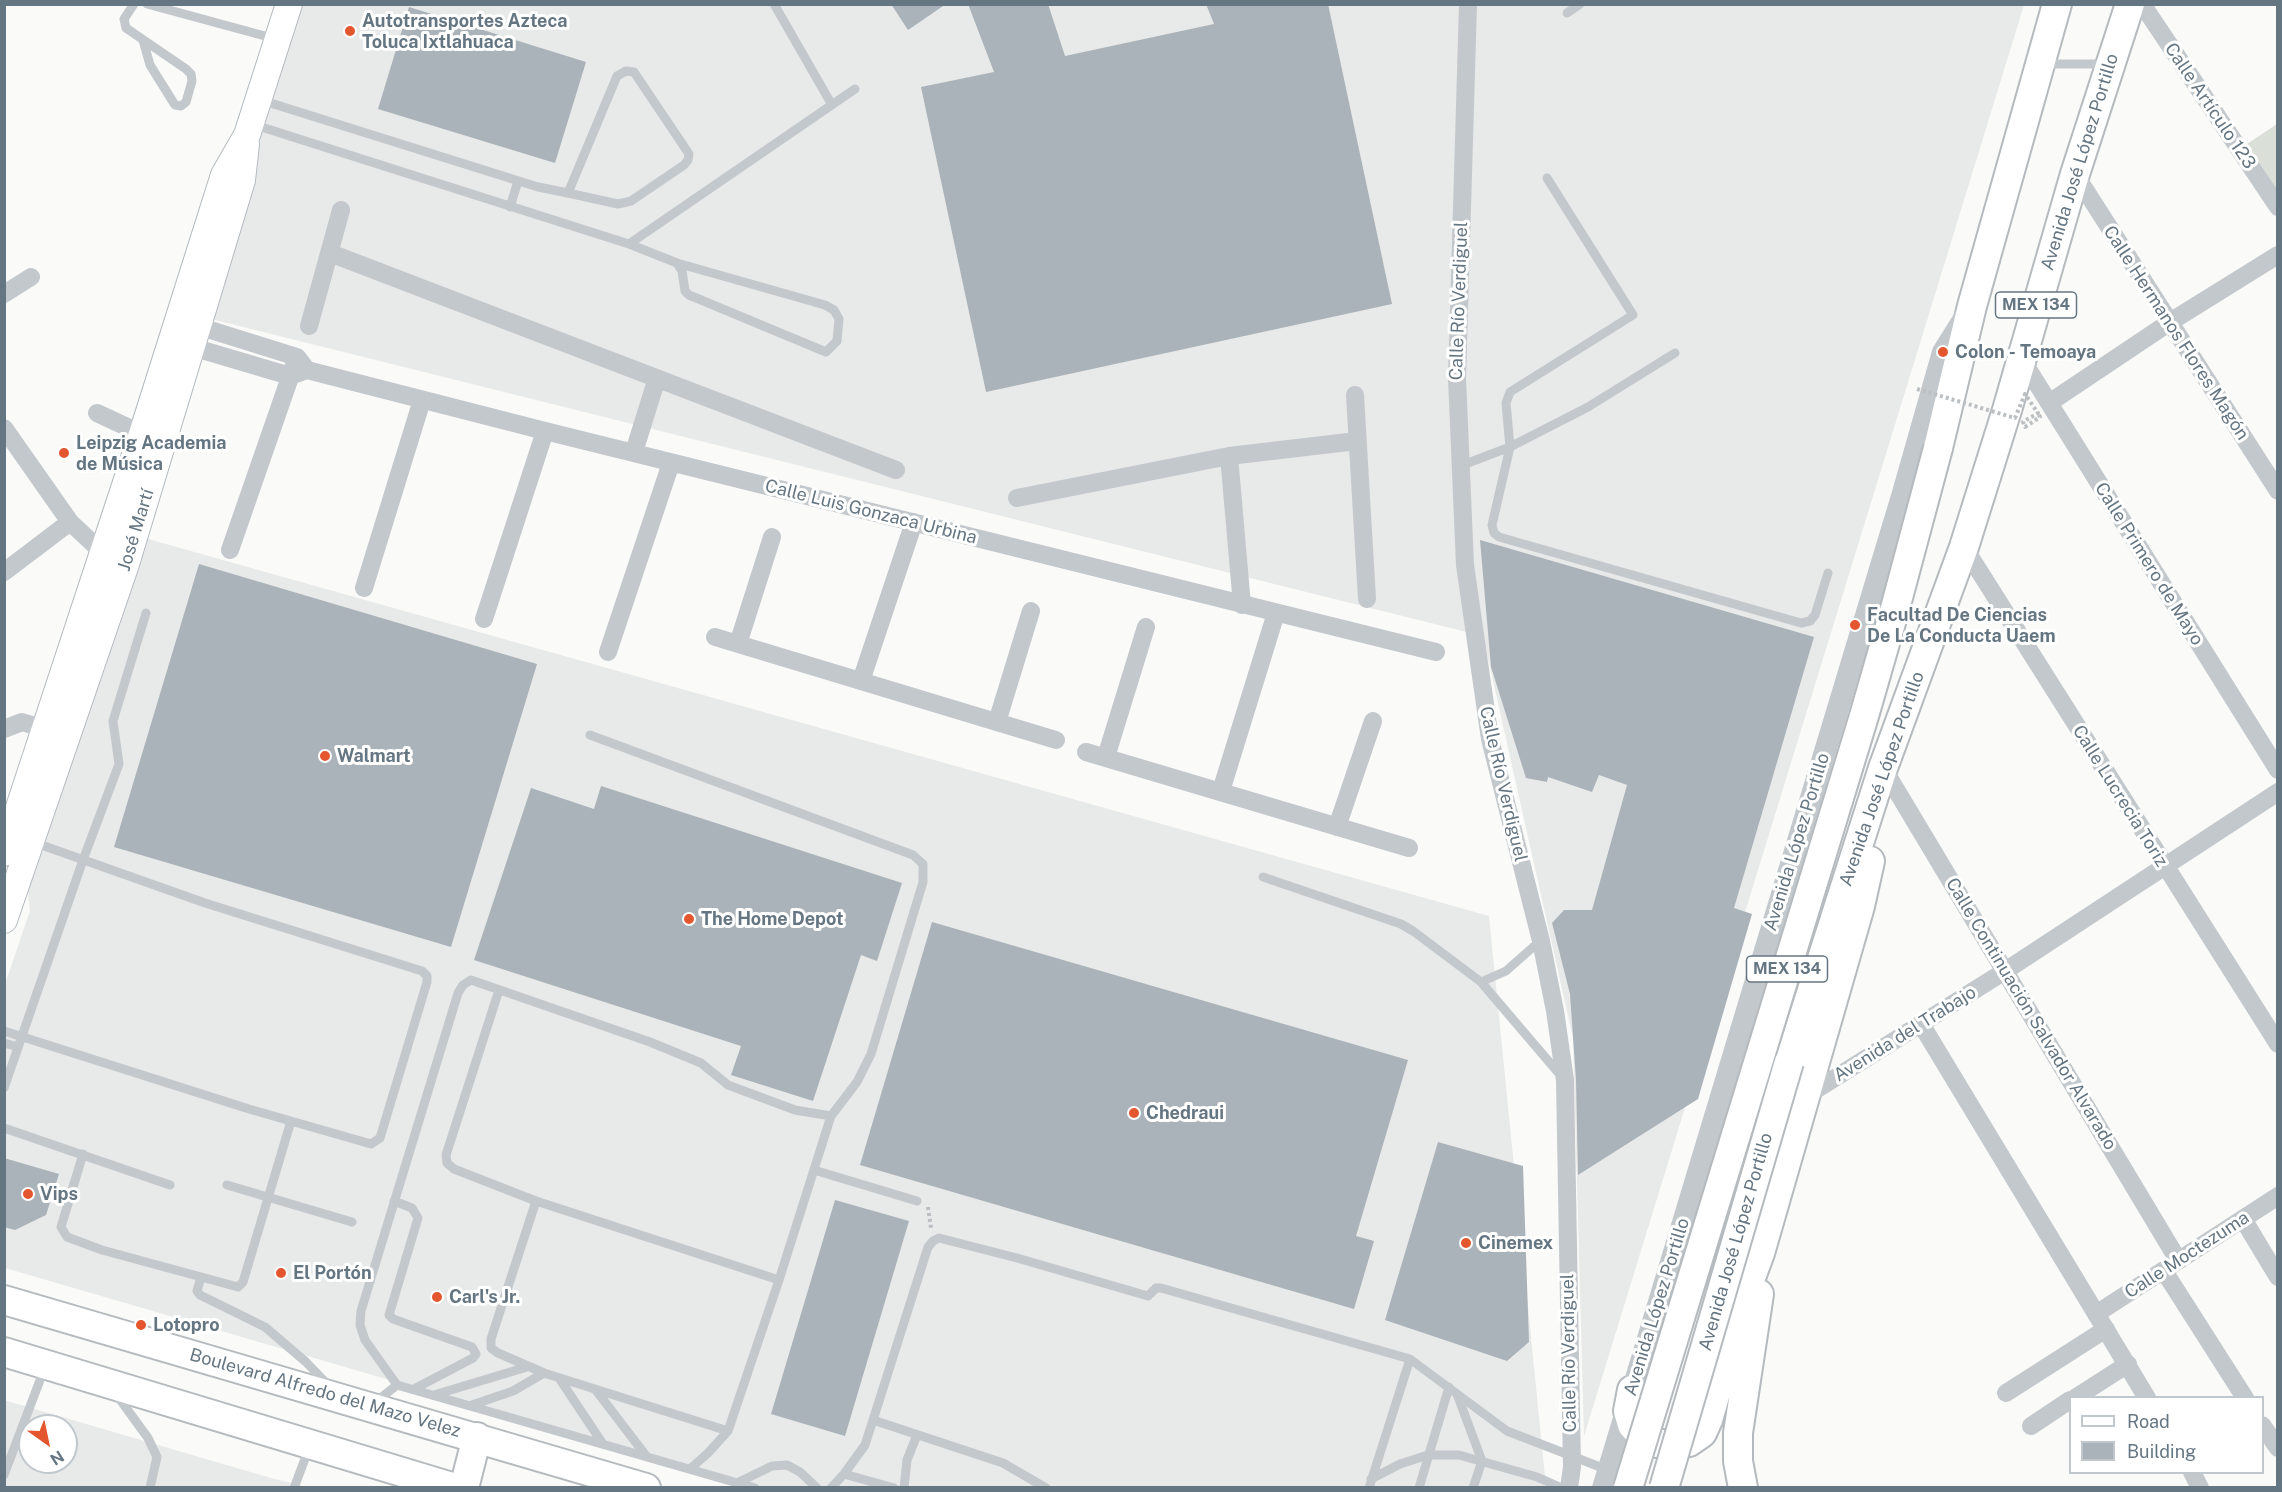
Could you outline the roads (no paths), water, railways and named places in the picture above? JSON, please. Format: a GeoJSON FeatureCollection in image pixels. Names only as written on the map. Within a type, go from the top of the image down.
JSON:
{"type":"FeatureCollection","features":[{"type":"Feature","properties":{"kind":"main road","name":"José Martí"},"geometry":{"type":"LineString","coordinates":[[4,920],[15,843],[45,729],[142,434],[185,334],[242,180],[249,130],[289,4]]}},
{"type":"Feature","properties":{"kind":"main road","name":"Avenida José López Portillo"},"geometry":{"type":"LineString","coordinates":[[1613,1482],[1868,705],[1938,448],[1972,306],[2057,4]]}},
{"type":"Feature","properties":{"kind":"main road","name":"Avenida José López Portillo"},"geometry":{"type":"LineString","coordinates":[[1664,1488],[1789,1062],[1883,768],[1964,547],[2007,410],[2075,174],[2130,4]]}},
{"type":"Feature","properties":{"kind":"main road","name":"José Martí"},"geometry":{"type":"LineString","coordinates":[[15,843],[126,564],[185,334]]}},
{"type":"Feature","properties":{"kind":"main road"},"geometry":{"type":"LineString","coordinates":[[1632,1390],[1628,1411],[1632,1425],[1642,1436],[1657,1443],[1673,1446],[1689,1442],[1702,1433],[1708,1420],[1742,1302],[1760,1253],[1869,873],[1872,844],[1871,806]]}},
{"type":"Feature","properties":{"kind":"main road"},"geometry":{"type":"LineString","coordinates":[[1743,1488],[1738,1461],[1738,1433],[1758,1306],[1760,1253]]}},
{"type":"Feature","properties":{"kind":"main road","name":"Boulevard Alfredo del Mazo Velez"},"geometry":{"type":"LineString","coordinates":[[4,1300],[646,1488]]}},
{"type":"Feature","properties":{"kind":"main road"},"geometry":{"type":"LineString","coordinates":[[4,1353],[455,1488]]}},
{"type":"Feature","properties":{"kind":"main road"},"geometry":{"type":"LineString","coordinates":[[464,1488],[477,1437]]}},
{"type":"Feature","properties":{"kind":"street","name":"Calle Río Verdiguel"},"geometry":{"type":"LineString","coordinates":[[1468,4],[1457,378],[1465,565],[1490,739],[1541,941],[1555,1011],[1565,1080],[1572,1467],[1569,1488]]}},
{"type":"Feature","properties":{"kind":"street","name":"Calle Artículo 123"},"geometry":{"type":"LineString","coordinates":[[2142,4],[2277,207]]}},
{"type":"Feature","properties":{"kind":"street","name":"Calle Hermanos Flores Magón"},"geometry":{"type":"LineString","coordinates":[[2075,174],[2277,491]]}},
{"type":"Feature","properties":{"kind":"street"},"geometry":{"type":"LineString","coordinates":[[309,326],[341,210]]}},
{"type":"Feature","properties":{"kind":"street"},"geometry":{"type":"LineString","coordinates":[[330,253],[897,471]]}},
{"type":"Feature","properties":{"kind":"street"},"geometry":{"type":"LineString","coordinates":[[2044,409],[2170,322],[2277,255]]}},
{"type":"Feature","properties":{"kind":"street"},"geometry":{"type":"LineString","coordinates":[[4,294],[31,277]]}},
{"type":"Feature","properties":{"kind":"street","name":"Avenida López Portillo"},"geometry":{"type":"LineString","coordinates":[[1613,1482],[1632,1390],[1903,493],[1943,352],[1972,306]]}},
{"type":"Feature","properties":{"kind":"street","name":"Calle Luis Gonzaca Urbina"},"geometry":{"type":"LineString","coordinates":[[185,334],[422,400],[1436,651]]}},
{"type":"Feature","properties":{"kind":"street","name":"Calle Primero de Mayo"},"geometry":{"type":"LineString","coordinates":[[2021,358],[2044,409],[2277,770]]}},
{"type":"Feature","properties":{"kind":"street"},"geometry":{"type":"LineString","coordinates":[[230,550],[298,367]]}},
{"type":"Feature","properties":{"kind":"street"},"geometry":{"type":"LineString","coordinates":[[634,452],[657,378]]}},
{"type":"Feature","properties":{"kind":"street"},"geometry":{"type":"LineString","coordinates":[[1355,395],[1367,599]]}},
{"type":"Feature","properties":{"kind":"street"},"geometry":{"type":"LineString","coordinates":[[364,588],[422,400]]}},
{"type":"Feature","properties":{"kind":"street"},"geometry":{"type":"LineString","coordinates":[[97,413],[142,434]]}},
{"type":"Feature","properties":{"kind":"street"},"geometry":{"type":"LineString","coordinates":[[5,431],[70,522],[102,552],[126,564]]}},
{"type":"Feature","properties":{"kind":"street"},"geometry":{"type":"LineString","coordinates":[[484,619],[545,431]]}},
{"type":"Feature","properties":{"kind":"street"},"geometry":{"type":"LineString","coordinates":[[1017,498],[1229,456],[1357,441]]}},
{"type":"Feature","properties":{"kind":"street"},"geometry":{"type":"LineString","coordinates":[[1229,456],[1242,604]]}},
{"type":"Feature","properties":{"kind":"street"},"geometry":{"type":"LineString","coordinates":[[608,652],[672,463]]}},
{"type":"Feature","properties":{"kind":"street"},"geometry":{"type":"LineString","coordinates":[[4,572],[70,522]]}},
{"type":"Feature","properties":{"kind":"street"},"geometry":{"type":"LineString","coordinates":[[861,681],[914,522]]}},
{"type":"Feature","properties":{"kind":"street"},"geometry":{"type":"LineString","coordinates":[[738,644],[771,537]]}},
{"type":"Feature","properties":{"kind":"street","name":"Calle Lucrecia Toriz"},"geometry":{"type":"LineString","coordinates":[[1964,547],[2277,1044]]}},
{"type":"Feature","properties":{"kind":"street"},"geometry":{"type":"LineString","coordinates":[[997,722],[1031,611]]}},
{"type":"Feature","properties":{"kind":"street"},"geometry":{"type":"LineString","coordinates":[[1221,791],[1276,613]]}},
{"type":"Feature","properties":{"kind":"street"},"geometry":{"type":"LineString","coordinates":[[1106,757],[1146,627]]}},
{"type":"Feature","properties":{"kind":"street"},"geometry":{"type":"LineString","coordinates":[[715,637],[1056,740]]}},
{"type":"Feature","properties":{"kind":"street"},"geometry":{"type":"LineString","coordinates":[[1337,827],[1373,721]]}},
{"type":"Feature","properties":{"kind":"street"},"geometry":{"type":"LineString","coordinates":[[4,729],[21,722],[45,729]]}},
{"type":"Feature","properties":{"kind":"street"},"geometry":{"type":"LineString","coordinates":[[1086,752],[1408,848]]}},
{"type":"Feature","properties":{"kind":"street","name":"Calle Continuación Salvador Alvarado"},"geometry":{"type":"LineString","coordinates":[[1883,768],[2005,970],[2244,1396]]}},
{"type":"Feature","properties":{"kind":"street","name":"Avenida del Trabajo"},"geometry":{"type":"LineString","coordinates":[[1803,1098],[2165,867],[2277,792]]}},
{"type":"Feature","properties":{"kind":"street"},"geometry":{"type":"LineString","coordinates":[[1921,1024],[2146,1396]]}},
{"type":"Feature","properties":{"kind":"street","name":"Calle Moctezuma"},"geometry":{"type":"LineString","coordinates":[[2006,1393],[2171,1265],[2277,1197]]}},
{"type":"Feature","properties":{"kind":"street"},"geometry":{"type":"LineString","coordinates":[[2242,1219],[2277,1277]]}},
{"type":"Feature","properties":{"kind":"street"},"geometry":{"type":"LineString","coordinates":[[2078,1396],[2128,1364]]}},
{"type":"Feature","properties":{"kind":"street"},"geometry":{"type":"LineString","coordinates":[[2031,1426],[2069,1401]]}},
{"type":"Feature","properties":{"kind":"street"},"geometry":{"type":"LineString","coordinates":[[2264,1428],[2277,1448]]}},
{"type":"Feature","properties":{"kind":"street"},"geometry":{"type":"LineString","coordinates":[[2193,1474],[2200,1488]]}},
{"type":"Feature","properties":{"kind":"lane"},"geometry":{"type":"LineString","coordinates":[[134,4],[124,19],[126,28],[143,40],[191,74],[192,81],[186,102],[182,106],[175,105],[150,65],[143,40]]}},
{"type":"Feature","properties":{"kind":"lane"},"geometry":{"type":"LineString","coordinates":[[147,4],[278,40]]}},
{"type":"Feature","properties":{"kind":"lane"},"geometry":{"type":"LineString","coordinates":[[774,4],[832,105]]}},
{"type":"Feature","properties":{"kind":"lane"},"geometry":{"type":"LineString","coordinates":[[1567,13],[1580,4]]}},
{"type":"Feature","properties":{"kind":"lane"},"geometry":{"type":"LineString","coordinates":[[2039,64],[2110,64]]}},
{"type":"Feature","properties":{"kind":"lane"},"geometry":{"type":"LineString","coordinates":[[258,100],[518,181],[567,194],[618,204],[625,203],[684,165],[689,154],[634,72],[626,71],[617,76],[567,194]]}},
{"type":"Feature","properties":{"kind":"lane"},"geometry":{"type":"LineString","coordinates":[[629,244],[855,89]]}},
{"type":"Feature","properties":{"kind":"lane"},"geometry":{"type":"LineString","coordinates":[[249,130],[510,207],[629,244],[677,263],[825,305],[834,310],[838,319],[837,341],[825,352],[689,295],[685,291],[682,271],[677,263]]}},
{"type":"Feature","properties":{"kind":"lane"},"geometry":{"type":"LineString","coordinates":[[1547,178],[1633,315],[1510,392],[1506,403],[1509,447],[1492,525],[1494,532],[1499,537],[1801,623],[1810,621],[1815,615],[1828,573]]}},
{"type":"Feature","properties":{"kind":"lane"},"geometry":{"type":"LineString","coordinates":[[510,207],[518,181]]}},
{"type":"Feature","properties":{"kind":"lane"},"geometry":{"type":"LineString","coordinates":[[1460,466],[1509,447],[1588,407],[1675,353]]}},
{"type":"Feature","properties":{"kind":"lane"},"geometry":{"type":"LineString","coordinates":[[4,1088],[9,1058],[18,1047],[119,764],[113,721],[146,614]]}},
{"type":"Feature","properties":{"kind":"lane"},"geometry":{"type":"LineString","coordinates":[[590,735],[913,855],[923,864],[923,882],[871,1054],[857,1082],[831,1116],[728,1431],[690,1469]]}},
{"type":"Feature","properties":{"kind":"lane"},"geometry":{"type":"LineString","coordinates":[[4,1031],[65,1052],[371,1144],[380,1138],[427,982],[427,976],[422,971],[250,917],[83,860],[15,843]]}},
{"type":"Feature","properties":{"kind":"lane"},"geometry":{"type":"LineString","coordinates":[[1263,877],[1401,924],[1413,931],[1481,982],[1565,1080]]}},
{"type":"Feature","properties":{"kind":"lane"},"geometry":{"type":"LineString","coordinates":[[1481,982],[1506,971],[1541,941]]}},
{"type":"Feature","properties":{"kind":"lane"},"geometry":{"type":"LineString","coordinates":[[755,1488],[735,1485],[690,1469],[397,1385],[364,1340],[360,1325],[361,1311],[458,993],[463,985],[471,980],[650,1042],[701,1063],[728,1085],[795,1110],[831,1116]]}},
{"type":"Feature","properties":{"kind":"lane"},"geometry":{"type":"LineString","coordinates":[[499,990],[446,1155],[447,1163],[454,1169],[536,1201],[779,1280]]}},
{"type":"Feature","properties":{"kind":"lane"},"geometry":{"type":"LineString","coordinates":[[4,1043],[18,1047]]}},
{"type":"Feature","properties":{"kind":"lane"},"geometry":{"type":"LineString","coordinates":[[83,1154],[61,1227],[67,1237],[102,1250],[238,1287],[242,1285],[291,1121]]}},
{"type":"Feature","properties":{"kind":"lane"},"geometry":{"type":"LineString","coordinates":[[4,1128],[170,1185]]}},
{"type":"Feature","properties":{"kind":"lane"},"geometry":{"type":"LineString","coordinates":[[814,1170],[917,1201]]}},
{"type":"Feature","properties":{"kind":"lane"},"geometry":{"type":"LineString","coordinates":[[227,1185],[352,1222]]}},
{"type":"Feature","properties":{"kind":"lane"},"geometry":{"type":"LineString","coordinates":[[394,1201],[412,1208],[418,1218],[389,1315],[393,1319],[472,1347],[476,1354],[473,1358],[414,1389]]}},
{"type":"Feature","properties":{"kind":"lane"},"geometry":{"type":"LineString","coordinates":[[536,1201],[491,1339],[491,1348],[544,1373],[728,1431]]}},
{"type":"Feature","properties":{"kind":"lane"},"geometry":{"type":"LineString","coordinates":[[831,1488],[865,1445],[928,1247],[939,1238],[1148,1296],[1156,1288],[1161,1288],[1410,1359],[1507,1431],[1570,1455],[1613,1482]]}},
{"type":"Feature","properties":{"kind":"lane"},"geometry":{"type":"LineString","coordinates":[[201,1277],[197,1291],[200,1295],[265,1327],[306,1362],[339,1397]]}},
{"type":"Feature","properties":{"kind":"lane"},"geometry":{"type":"LineString","coordinates":[[1370,1483],[1410,1359]]}},
{"type":"Feature","properties":{"kind":"lane"},"geometry":{"type":"LineString","coordinates":[[4,1475],[45,1366]]}},
{"type":"Feature","properties":{"kind":"lane"},"geometry":{"type":"LineString","coordinates":[[435,1395],[527,1366]]}},
{"type":"Feature","properties":{"kind":"lane"},"geometry":{"type":"LineString","coordinates":[[471,1406],[513,1391],[544,1373]]}},
{"type":"Feature","properties":{"kind":"lane"},"geometry":{"type":"LineString","coordinates":[[559,1378],[603,1444]]}},
{"type":"Feature","properties":{"kind":"lane"},"geometry":{"type":"LineString","coordinates":[[109,1385],[148,1438],[156,1457],[150,1488]]}},
{"type":"Feature","properties":{"kind":"lane"},"geometry":{"type":"LineString","coordinates":[[370,1406],[397,1385]]}},
{"type":"Feature","properties":{"kind":"lane"},"geometry":{"type":"LineString","coordinates":[[595,1389],[647,1457]]}},
{"type":"Feature","properties":{"kind":"lane"},"geometry":{"type":"LineString","coordinates":[[1419,1488],[1428,1455],[1453,1390]]}},
{"type":"Feature","properties":{"kind":"lane"},"geometry":{"type":"LineString","coordinates":[[1453,1390],[1482,1461],[1473,1488]]}},
{"type":"Feature","properties":{"kind":"lane"},"geometry":{"type":"LineString","coordinates":[[873,1420],[1003,1463],[1046,1488]]}},
{"type":"Feature","properties":{"kind":"lane"},"geometry":{"type":"LineString","coordinates":[[904,1488],[907,1460],[917,1435]]}},
{"type":"Feature","properties":{"kind":"lane"},"geometry":{"type":"LineString","coordinates":[[294,1488],[310,1446]]}},
{"type":"Feature","properties":{"kind":"lane"},"geometry":{"type":"LineString","coordinates":[[1370,1483],[1400,1464],[1428,1455],[1459,1455],[1537,1477],[1562,1488]]}},
{"type":"Feature","properties":{"kind":"lane"},"geometry":{"type":"LineString","coordinates":[[735,1485],[772,1466],[788,1465],[800,1472],[817,1488]]}},
{"type":"Feature","properties":{"kind":"lane"},"geometry":{"type":"LineString","coordinates":[[844,1474],[894,1488]]}},
{"type":"Feature","properties":{"kind":"place","name":"Autotransportes Azteca Toluca Ixtlahuaca"},"geometry":{"type":"Point","coordinates":[350,31]}},
{"type":"Feature","properties":{"kind":"place","name":"Colon - Temoaya"},"geometry":{"type":"Point","coordinates":[1943,352]}},
{"type":"Feature","properties":{"kind":"place","name":"Leipzig Academia de Música"},"geometry":{"type":"Point","coordinates":[64,453]}},
{"type":"Feature","properties":{"kind":"place","name":"Facultad De Ciencias De La Conducta Uaem"},"geometry":{"type":"Point","coordinates":[1855,625]}},
{"type":"Feature","properties":{"kind":"place","name":"Walmart"},"geometry":{"type":"Point","coordinates":[325,756]}},
{"type":"Feature","properties":{"kind":"place","name":"The Home Depot"},"geometry":{"type":"Point","coordinates":[689,919]}},
{"type":"Feature","properties":{"kind":"place","name":"Chedraui"},"geometry":{"type":"Point","coordinates":[1134,1113]}},
{"type":"Feature","properties":{"kind":"place","name":"Vips"},"geometry":{"type":"Point","coordinates":[28,1194]}},
{"type":"Feature","properties":{"kind":"place","name":"Cinemex"},"geometry":{"type":"Point","coordinates":[1466,1243]}},
{"type":"Feature","properties":{"kind":"place","name":"El Portón"},"geometry":{"type":"Point","coordinates":[281,1273]}},
{"type":"Feature","properties":{"kind":"place","name":"Carl's Jr."},"geometry":{"type":"Point","coordinates":[437,1297]}},
{"type":"Feature","properties":{"kind":"place","name":"Lotopro"},"geometry":{"type":"Point","coordinates":[141,1325]}}]}
